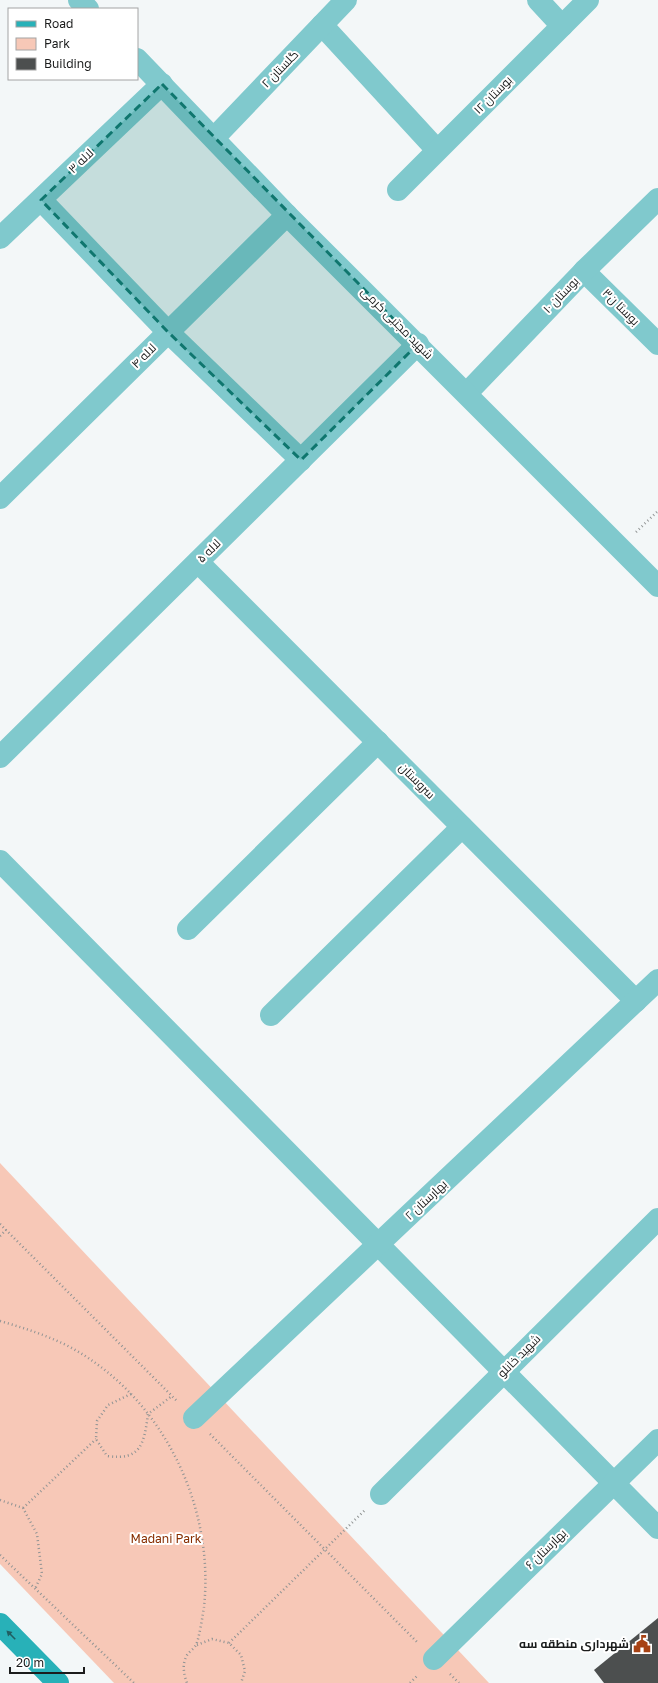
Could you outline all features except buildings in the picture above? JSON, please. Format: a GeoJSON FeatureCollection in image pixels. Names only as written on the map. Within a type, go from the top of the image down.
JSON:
{"type":"FeatureCollection","features":[{"type":"Feature","properties":{"kind":"main road"},"geometry":{"type":"LineString","coordinates":[[0,1624],[58,1683]]}},
{"type":"Feature","properties":{"kind":"street"},"geometry":{"type":"LineString","coordinates":[[79,0],[87,8]]}},
{"type":"Feature","properties":{"kind":"street","name":"گلستان ۲"},"geometry":{"type":"LineString","coordinates":[[214,138],[346,0]]}},
{"type":"Feature","properties":{"kind":"street"},"geometry":{"type":"LineString","coordinates":[[538,0],[562,26]]}},
{"type":"Feature","properties":{"kind":"street","name":"بوستان ۱۲"},"geometry":{"type":"LineString","coordinates":[[398,190],[588,0]]}},
{"type":"Feature","properties":{"kind":"street"},"geometry":{"type":"LineString","coordinates":[[322,25],[437,150]]}},
{"type":"Feature","properties":{"kind":"street","name":"شهید مجتبی کرمی"},"geometry":{"type":"LineString","coordinates":[[138,60],[287,215],[418,344],[658,586]]}},
{"type":"Feature","properties":{"kind":"street","name":"لاله ۳"},"geometry":{"type":"LineString","coordinates":[[4,227],[41,200],[162,84]]}},
{"type":"Feature","properties":{"kind":"street","name":"بوستان ۱۰"},"geometry":{"type":"LineString","coordinates":[[466,393],[584,271],[658,199]]}},
{"type":"Feature","properties":{"kind":"street"},"geometry":{"type":"LineString","coordinates":[[41,200],[168,332],[301,460]]}},
{"type":"Feature","properties":{"kind":"street","name":"لاله ۴"},"geometry":{"type":"LineString","coordinates":[[0,498],[287,215]]}},
{"type":"Feature","properties":{"kind":"street","name":"بوستا ن۳"},"geometry":{"type":"LineString","coordinates":[[584,271],[658,344]]}},
{"type":"Feature","properties":{"kind":"street","name":"لاله ۵"},"geometry":{"type":"LineString","coordinates":[[0,757],[418,344]]}},
{"type":"Feature","properties":{"kind":"street","name":"سروستان"},"geometry":{"type":"LineString","coordinates":[[198,562],[636,1001]]}},
{"type":"Feature","properties":{"kind":"street"},"geometry":{"type":"LineString","coordinates":[[188,929],[378,742]]}},
{"type":"Feature","properties":{"kind":"street"},"geometry":{"type":"LineString","coordinates":[[270,1015],[462,827]]}},
{"type":"Feature","properties":{"kind":"street"},"geometry":{"type":"LineString","coordinates":[[0,861],[658,1528]]}},
{"type":"Feature","properties":{"kind":"street","name":"بهارستان ۲"},"geometry":{"type":"LineString","coordinates":[[194,1418],[658,980]]}},
{"type":"Feature","properties":{"kind":"street","name":"شهید خانلو"},"geometry":{"type":"LineString","coordinates":[[381,1494],[658,1219]]}},
{"type":"Feature","properties":{"kind":"street","name":"بهارستان ۶"},"geometry":{"type":"LineString","coordinates":[[434,1659],[658,1440]]}},
{"type":"Feature","properties":{"kind":"path"},"geometry":{"type":"LineString","coordinates":[[620,548],[658,511]]}},
{"type":"Feature","properties":{"kind":"path"},"geometry":{"type":"LineString","coordinates":[[0,1224],[459,1683]]}},
{"type":"Feature","properties":{"kind":"path"},"geometry":{"type":"LineString","coordinates":[[0,1236],[6,1230]]}},
{"type":"Feature","properties":{"kind":"path"},"geometry":{"type":"LineString","coordinates":[[0,1321],[34,1331],[69,1347],[102,1368],[130,1394],[148,1414],[156,1424],[176,1457],[191,1492],[201,1530],[205,1568],[204,1607],[196,1645],[186,1657],[184,1672],[187,1683]]}},
{"type":"Feature","properties":{"kind":"path"},"geometry":{"type":"LineString","coordinates":[[130,1394],[108,1405],[97,1421],[96,1440],[107,1456],[122,1458],[136,1453],[142,1443],[148,1414],[172,1396]]}},
{"type":"Feature","properties":{"kind":"path"},"geometry":{"type":"LineString","coordinates":[[23,1508],[96,1440]]}},
{"type":"Feature","properties":{"kind":"path"},"geometry":{"type":"LineString","coordinates":[[229,1643],[381,1494]]}},
{"type":"Feature","properties":{"kind":"path"},"geometry":{"type":"LineString","coordinates":[[0,1500],[23,1508],[37,1534],[42,1574],[35,1589]]}},
{"type":"Feature","properties":{"kind":"path"},"geometry":{"type":"LineString","coordinates":[[0,1555],[134,1683]]}},
{"type":"Feature","properties":{"kind":"path"},"geometry":{"type":"LineString","coordinates":[[196,1645],[212,1639],[229,1643],[241,1655],[245,1671],[241,1683]]}},
{"type":"Feature","properties":{"kind":"highlighted area"},"geometry":{"type":"Polygon","coordinates":[[[162,84],[418,344],[301,460],[168,332],[41,200],[162,84]]]}},
{"type":"Feature","properties":{"kind":"green space","name":"Madani Park"},"geometry":{"type":"Polygon","coordinates":[[[0,1163],[489,1683],[114,1683],[0,1564],[0,1163]]]}},
{"type":"Feature","properties":{"kind":"place","name":"شهرداری منطقه سه"},"geometry":{"type":"Point","coordinates":[642,1644]}}]}
